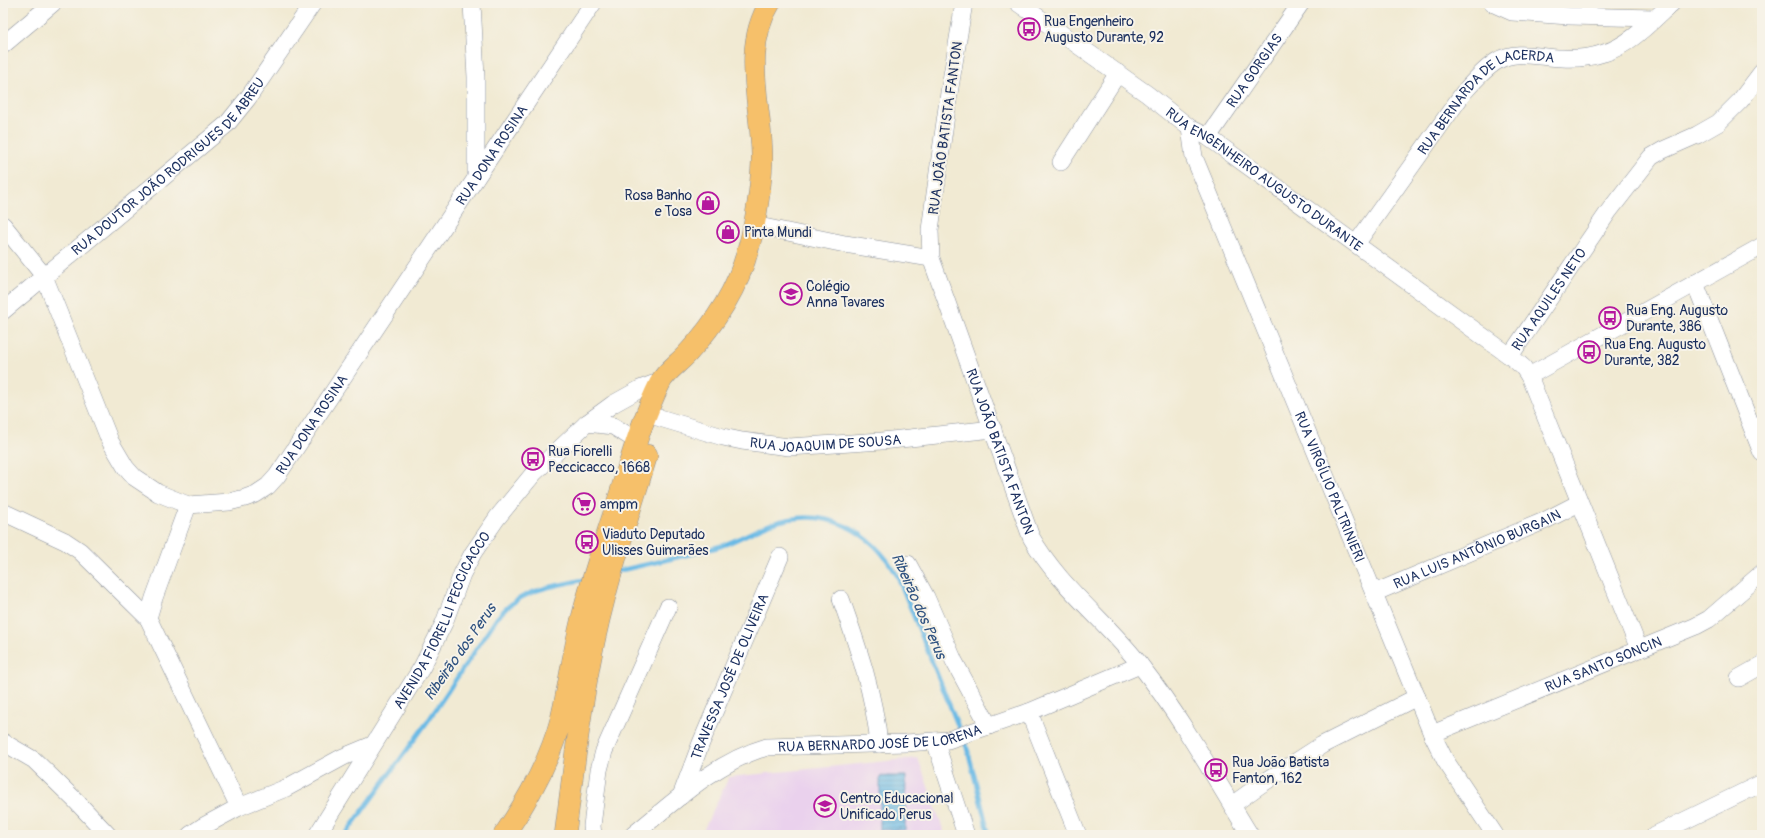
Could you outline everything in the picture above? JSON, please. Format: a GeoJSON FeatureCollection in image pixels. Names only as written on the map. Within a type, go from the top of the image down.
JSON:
{"type":"FeatureCollection","features":[{"type":"Feature","properties":{"kind":"main road","name":"AVENIDA FIORELLI PECCICACCO"},"geometry":{"type":"LineString","coordinates":[[653,416],[661,381],[711,326],[732,289],[749,248],[754,225],[762,162],[760,122],[754,64],[756,37],[760,22],[770,3]]}},
{"type":"Feature","properties":{"kind":"main road","name":"AVENIDA FIORELLI PECCICACCO"},"geometry":{"type":"LineString","coordinates":[[653,416],[687,354]]}},
{"type":"Feature","properties":{"kind":"main road"},"geometry":{"type":"LineString","coordinates":[[565,835],[570,723],[579,630],[600,587],[637,440],[653,416]]}},
{"type":"Feature","properties":{"kind":"main road"},"geometry":{"type":"LineString","coordinates":[[609,554],[648,451],[653,416]]}},
{"type":"Feature","properties":{"kind":"main road"},"geometry":{"type":"LineString","coordinates":[[504,835],[522,808],[548,755],[570,723]]}},
{"type":"Feature","properties":{"kind":"street"},"geometry":{"type":"LineString","coordinates":[[3,45],[53,3]]}},
{"type":"Feature","properties":{"kind":"street","name":"RUA DOUTOR JOÃO RODRIGUES DE ABREU"},"geometry":{"type":"LineString","coordinates":[[3,311],[227,124],[248,98],[313,3]]}},
{"type":"Feature","properties":{"kind":"street"},"geometry":{"type":"LineString","coordinates":[[472,3],[476,77],[476,178]]}},
{"type":"Feature","properties":{"kind":"street","name":"RUA DONA ROSINA"},"geometry":{"type":"LineString","coordinates":[[3,225],[44,276],[110,441],[118,456],[134,477],[158,493],[188,505],[229,502],[256,494],[268,486],[277,476],[593,3]]}},
{"type":"Feature","properties":{"kind":"street","name":"RUA JOÃO BATISTA FANTON"},"geometry":{"type":"LineString","coordinates":[[964,3],[949,93],[930,230],[931,258],[1023,517],[1031,537],[1042,557],[1140,665],[1164,697],[1250,835]]}},
{"type":"Feature","properties":{"kind":"street","name":"RUA ENGENHEIRO AUGUSTO DURANTE"},"geometry":{"type":"LineString","coordinates":[[1018,3],[1038,8],[1118,73],[1190,128],[1208,137],[1510,356]]}},
{"type":"Feature","properties":{"kind":"street","name":"RUA GORGIAS"},"geometry":{"type":"LineString","coordinates":[[1208,137],[1301,3]]}},
{"type":"Feature","properties":{"kind":"street"},"geometry":{"type":"LineString","coordinates":[[1492,3],[1512,12],[1569,16],[1655,18]]}},
{"type":"Feature","properties":{"kind":"street","name":"RUA BERNARDA DE LACERDA"},"geometry":{"type":"LineString","coordinates":[[1356,244],[1464,92],[1479,75],[1497,61],[1513,55],[1563,58],[1594,56],[1606,53],[1626,42],[1672,3]]}},
{"type":"Feature","properties":{"kind":"street","name":"RUA AQUILES NETO"},"geometry":{"type":"LineString","coordinates":[[1639,649],[1529,376],[1523,367],[1510,356],[1609,211],[1651,157],[1663,150],[1697,136],[1718,123],[1740,101],[1762,72]]}},
{"type":"Feature","properties":{"kind":"street"},"geometry":{"type":"LineString","coordinates":[[1062,162],[1118,73]]}},
{"type":"Feature","properties":{"kind":"street","name":"RUA VIRGÍLIO PALTRINIERI"},"geometry":{"type":"LineString","coordinates":[[1190,128],[1194,157],[1432,734],[1445,760],[1495,835]]}},
{"type":"Feature","properties":{"kind":"street"},"geometry":{"type":"LineString","coordinates":[[754,225],[845,244],[931,258]]}},
{"type":"Feature","properties":{"kind":"street"},"geometry":{"type":"LineString","coordinates":[[1529,376],[1762,246]]}},
{"type":"Feature","properties":{"kind":"street"},"geometry":{"type":"LineString","coordinates":[[1695,283],[1762,454]]}},
{"type":"Feature","properties":{"kind":"street","name":"AVENIDA FIORELLI PECCICACCO"},"geometry":{"type":"LineString","coordinates":[[317,835],[422,667],[444,623],[462,574],[473,553],[496,518],[534,473],[588,423],[613,404],[640,389],[661,381]]}},
{"type":"Feature","properties":{"kind":"street","name":"RUA JOAQUIM DE SOUSA"},"geometry":{"type":"LineString","coordinates":[[653,416],[723,437],[789,447],[882,441],[993,429]]}},
{"type":"Feature","properties":{"kind":"street"},"geometry":{"type":"LineString","coordinates":[[588,423],[613,426],[637,440]]}},
{"type":"Feature","properties":{"kind":"street","name":"RUA LUIS ANTÔNIO BURGAIN"},"geometry":{"type":"LineString","coordinates":[[1374,593],[1544,520],[1579,503]]}},
{"type":"Feature","properties":{"kind":"street"},"geometry":{"type":"LineString","coordinates":[[148,618],[188,505]]}},
{"type":"Feature","properties":{"kind":"street"},"geometry":{"type":"LineString","coordinates":[[3,512],[65,541],[80,550],[148,618],[239,807]]}},
{"type":"Feature","properties":{"kind":"street","name":"TRAVESSA JOSÉ DE OLIVEIRA"},"geometry":{"type":"LineString","coordinates":[[681,796],[701,743],[780,557]]}},
{"type":"Feature","properties":{"kind":"street"},"geometry":{"type":"LineString","coordinates":[[908,564],[926,597],[954,661],[988,726]]}},
{"type":"Feature","properties":{"kind":"street","name":"RUA SANTO SONCIN"},"geometry":{"type":"LineString","coordinates":[[1432,734],[1709,619],[1762,573]]}},
{"type":"Feature","properties":{"kind":"street"},"geometry":{"type":"LineString","coordinates":[[841,599],[860,654],[876,715],[879,744]]}},
{"type":"Feature","properties":{"kind":"street"},"geometry":{"type":"LineString","coordinates":[[593,835],[592,826],[599,770],[604,751],[668,607]]}},
{"type":"Feature","properties":{"kind":"street","name":"RUA BERNARDO JOSÉ DE LORENA"},"geometry":{"type":"LineString","coordinates":[[634,835],[681,796],[722,767],[750,752],[767,747],[879,744],[941,740],[988,726],[1027,712],[1140,665]]}},
{"type":"Feature","properties":{"kind":"street"},"geometry":{"type":"LineString","coordinates":[[1739,678],[1762,665]]}},
{"type":"Feature","properties":{"kind":"street"},"geometry":{"type":"LineString","coordinates":[[1232,805],[1322,745],[1418,697]]}},
{"type":"Feature","properties":{"kind":"street"},"geometry":{"type":"LineString","coordinates":[[1027,712],[1078,835]]}},
{"type":"Feature","properties":{"kind":"street"},"geometry":{"type":"LineString","coordinates":[[941,740],[966,835]]}},
{"type":"Feature","properties":{"kind":"street"},"geometry":{"type":"LineString","coordinates":[[3,742],[34,760],[102,833]]}},
{"type":"Feature","properties":{"kind":"street"},"geometry":{"type":"LineString","coordinates":[[191,835],[202,827],[239,807],[286,788],[343,757],[372,745]]}},
{"type":"Feature","properties":{"kind":"street"},"geometry":{"type":"LineString","coordinates":[[1655,835],[1762,783]]}},
{"type":"Feature","properties":{"kind":"shaded area","name":"Centro Educacional Unificado Perus"},"geometry":{"type":"Polygon","coordinates":[[[918,758],[945,835],[701,835],[729,777],[918,758]]]}},
{"type":"Feature","properties":{"kind":"water"},"geometry":{"type":"Polygon","coordinates":[[[880,776],[906,776],[905,830],[880,830],[880,776]]]}},
{"type":"Feature","properties":{"kind":"waterway","name":"Ribeirão dos Perus"},"geometry":{"type":"LineString","coordinates":[[618,571],[721,546],[765,526],[791,519],[810,518],[828,520],[845,526],[861,535],[875,546],[887,560],[898,577],[960,731]]}},
{"type":"Feature","properties":{"kind":"waterway","name":"Ribeirão dos Perus"},"geometry":{"type":"LineString","coordinates":[[345,835],[428,721],[497,618],[506,608],[516,600],[538,590],[587,579]]}},
{"type":"Feature","properties":{"kind":"waterway","name":"Ribeirão dos Perus"},"geometry":{"type":"LineString","coordinates":[[963,738],[968,751],[989,835]]}},
{"type":"Feature","properties":{"kind":"place","name":"Rua Engenheiro Augusto Durante, 92"},"geometry":{"type":"Point","coordinates":[1029,29]}},
{"type":"Feature","properties":{"kind":"place","name":"Rosa Banho e Tosa"},"geometry":{"type":"Point","coordinates":[708,203]}},
{"type":"Feature","properties":{"kind":"place","name":"Pinta Mundi"},"geometry":{"type":"Point","coordinates":[728,232]}},
{"type":"Feature","properties":{"kind":"place","name":"Colégio Anna Tavares"},"geometry":{"type":"Point","coordinates":[791,294]}},
{"type":"Feature","properties":{"kind":"place","name":"Rua Eng. Augusto Durante, 386"},"geometry":{"type":"Point","coordinates":[1610,318]}},
{"type":"Feature","properties":{"kind":"place","name":"Rua Eng. Augusto Durante, 382"},"geometry":{"type":"Point","coordinates":[1589,352]}},
{"type":"Feature","properties":{"kind":"place","name":"Rua Fiorelli Peccicacco, 1668"},"geometry":{"type":"Point","coordinates":[533,459]}},
{"type":"Feature","properties":{"kind":"place","name":"ampm"},"geometry":{"type":"Point","coordinates":[584,504]}},
{"type":"Feature","properties":{"kind":"place","name":"Viaduto Deputado Ulisses Guimarães"},"geometry":{"type":"Point","coordinates":[587,542]}},
{"type":"Feature","properties":{"kind":"place","name":"Rua João Batista Fanton, 162"},"geometry":{"type":"Point","coordinates":[1216,770]}},
{"type":"Feature","properties":{"kind":"place","name":"Centro Educacional Unificado Perus"},"geometry":{"type":"Point","coordinates":[825,806]}}]}
